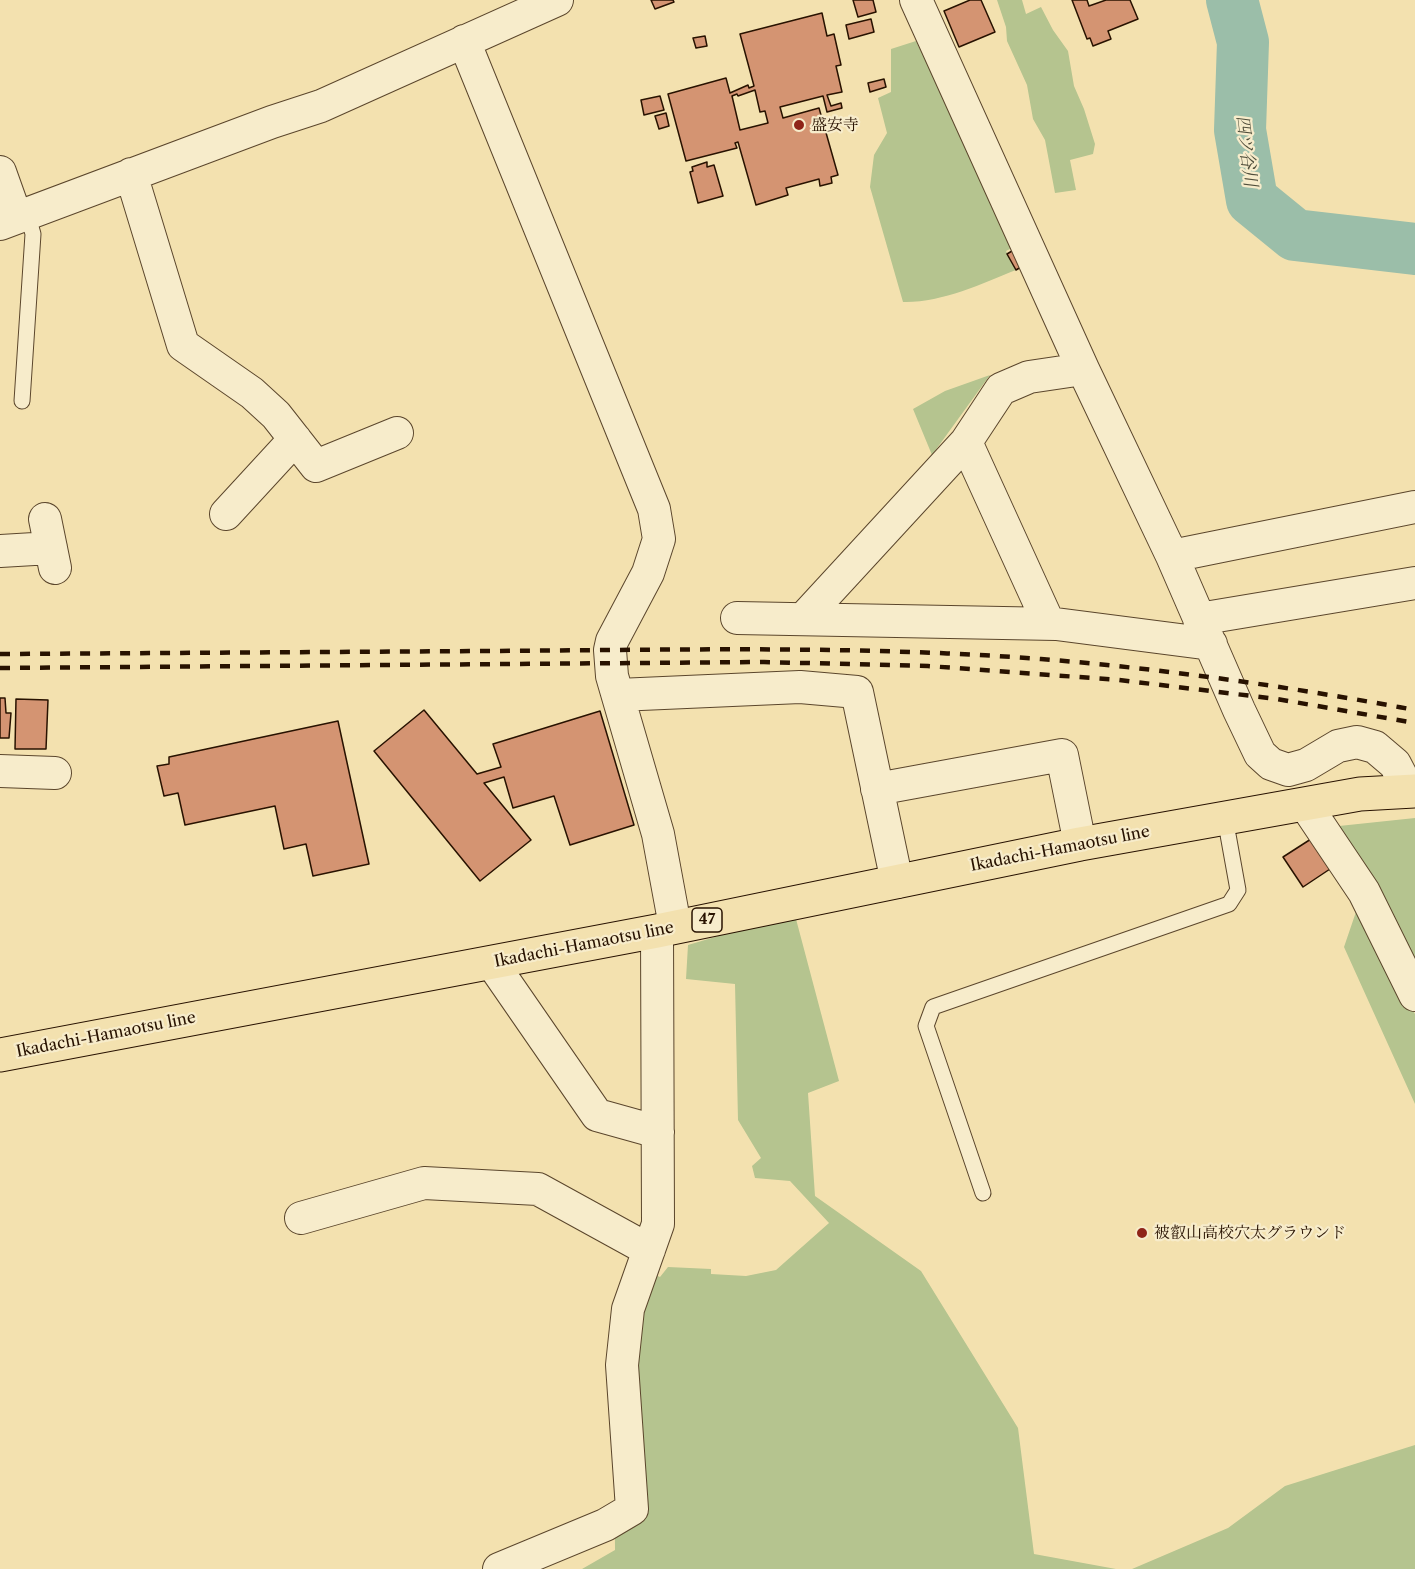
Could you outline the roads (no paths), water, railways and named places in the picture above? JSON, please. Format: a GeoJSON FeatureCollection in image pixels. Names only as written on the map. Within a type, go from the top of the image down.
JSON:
{"type":"FeatureCollection","features":[{"type":"Feature","properties":{"kind":"main road","name":"Ikadachi-Hamaotsu line"},"geometry":{"type":"LineString","coordinates":[[0,1055],[492,963],[1080,844],[1360,794],[1412,791]]}},
{"type":"Feature","properties":{"kind":"street"},"geometry":{"type":"LineString","coordinates":[[0,172],[14,218],[321,106],[557,0]]}},
{"type":"Feature","properties":{"kind":"street"},"geometry":{"type":"LineString","coordinates":[[916,0],[1083,369],[1172,555],[1260,754],[1271,764],[1288,770],[1306,765],[1338,746],[1357,742],[1376,747],[1395,764],[1412,791]]}},
{"type":"Feature","properties":{"kind":"street"},"geometry":{"type":"LineString","coordinates":[[464,41],[654,509],[659,539],[648,573],[612,641],[610,650],[612,676],[658,834],[666,929],[658,1132],[658,1224],[628,1309],[622,1365],[632,1509],[605,1525],[499,1569]]}},
{"type":"Feature","properties":{"kind":"street"},"geometry":{"type":"LineString","coordinates":[[131,174],[183,345],[252,393],[276,415],[316,466],[398,433]]}},
{"type":"Feature","properties":{"kind":"street"},"geometry":{"type":"LineString","coordinates":[[802,619],[966,442],[1001,389],[1029,376],[1083,369]]}},
{"type":"Feature","properties":{"kind":"street"},"geometry":{"type":"LineString","coordinates":[[226,514],[295,439]]}},
{"type":"Feature","properties":{"kind":"street"},"geometry":{"type":"LineString","coordinates":[[966,442],[1049,624]]}},
{"type":"Feature","properties":{"kind":"street"},"geometry":{"type":"LineString","coordinates":[[1172,555],[1415,507]]}},
{"type":"Feature","properties":{"kind":"street"},"geometry":{"type":"LineString","coordinates":[[0,551],[50,545]]}},
{"type":"Feature","properties":{"kind":"street"},"geometry":{"type":"LineString","coordinates":[[737,618],[1049,624],[1205,631],[1415,583]]}},
{"type":"Feature","properties":{"kind":"street"},"geometry":{"type":"LineString","coordinates":[[618,695],[800,687],[857,692],[897,882]]}},
{"type":"Feature","properties":{"kind":"street"},"geometry":{"type":"LineString","coordinates":[[878,789],[1062,756],[1080,844]]}},
{"type":"Feature","properties":{"kind":"street"},"geometry":{"type":"LineString","coordinates":[[0,771],[55,773]]}},
{"type":"Feature","properties":{"kind":"street"},"geometry":{"type":"LineString","coordinates":[[1305,804],[1364,892],[1415,995]]}},
{"type":"Feature","properties":{"kind":"street"},"geometry":{"type":"LineString","coordinates":[[492,963],[597,1115],[658,1132]]}},
{"type":"Feature","properties":{"kind":"street"},"geometry":{"type":"LineString","coordinates":[[301,1218],[424,1184],[538,1189],[649,1250]]}},
{"type":"Feature","properties":{"kind":"lane"},"geometry":{"type":"LineString","coordinates":[[14,218],[33,234],[22,400]]}},
{"type":"Feature","properties":{"kind":"lane"},"geometry":{"type":"LineString","coordinates":[[983,1193],[927,1026],[933,1007],[1229,904],[1238,890],[1225,818]]}},
{"type":"Feature","properties":{"kind":"waterway","name":"四ツ谷川"},"geometry":{"type":"LineString","coordinates":[[1232,0],[1243,42],[1240,130],[1252,200],[1295,235],[1415,249]]}},
{"type":"Feature","properties":{"kind":"railway"},"geometry":{"type":"LineString","coordinates":[[0,654],[693,649],[902,652],[1041,659],[1182,673],[1415,710]]}},
{"type":"Feature","properties":{"kind":"railway"},"geometry":{"type":"LineString","coordinates":[[0,668],[764,662],[928,666],[1119,680],[1277,699],[1415,723]]}},
{"type":"Feature","properties":{"kind":"place","name":"盛安寺"},"geometry":{"type":"Point","coordinates":[799,125]}},
{"type":"Feature","properties":{"kind":"place","name":"被叡山高校穴太グラウンド"},"geometry":{"type":"Point","coordinates":[1142,1233]}}]}
